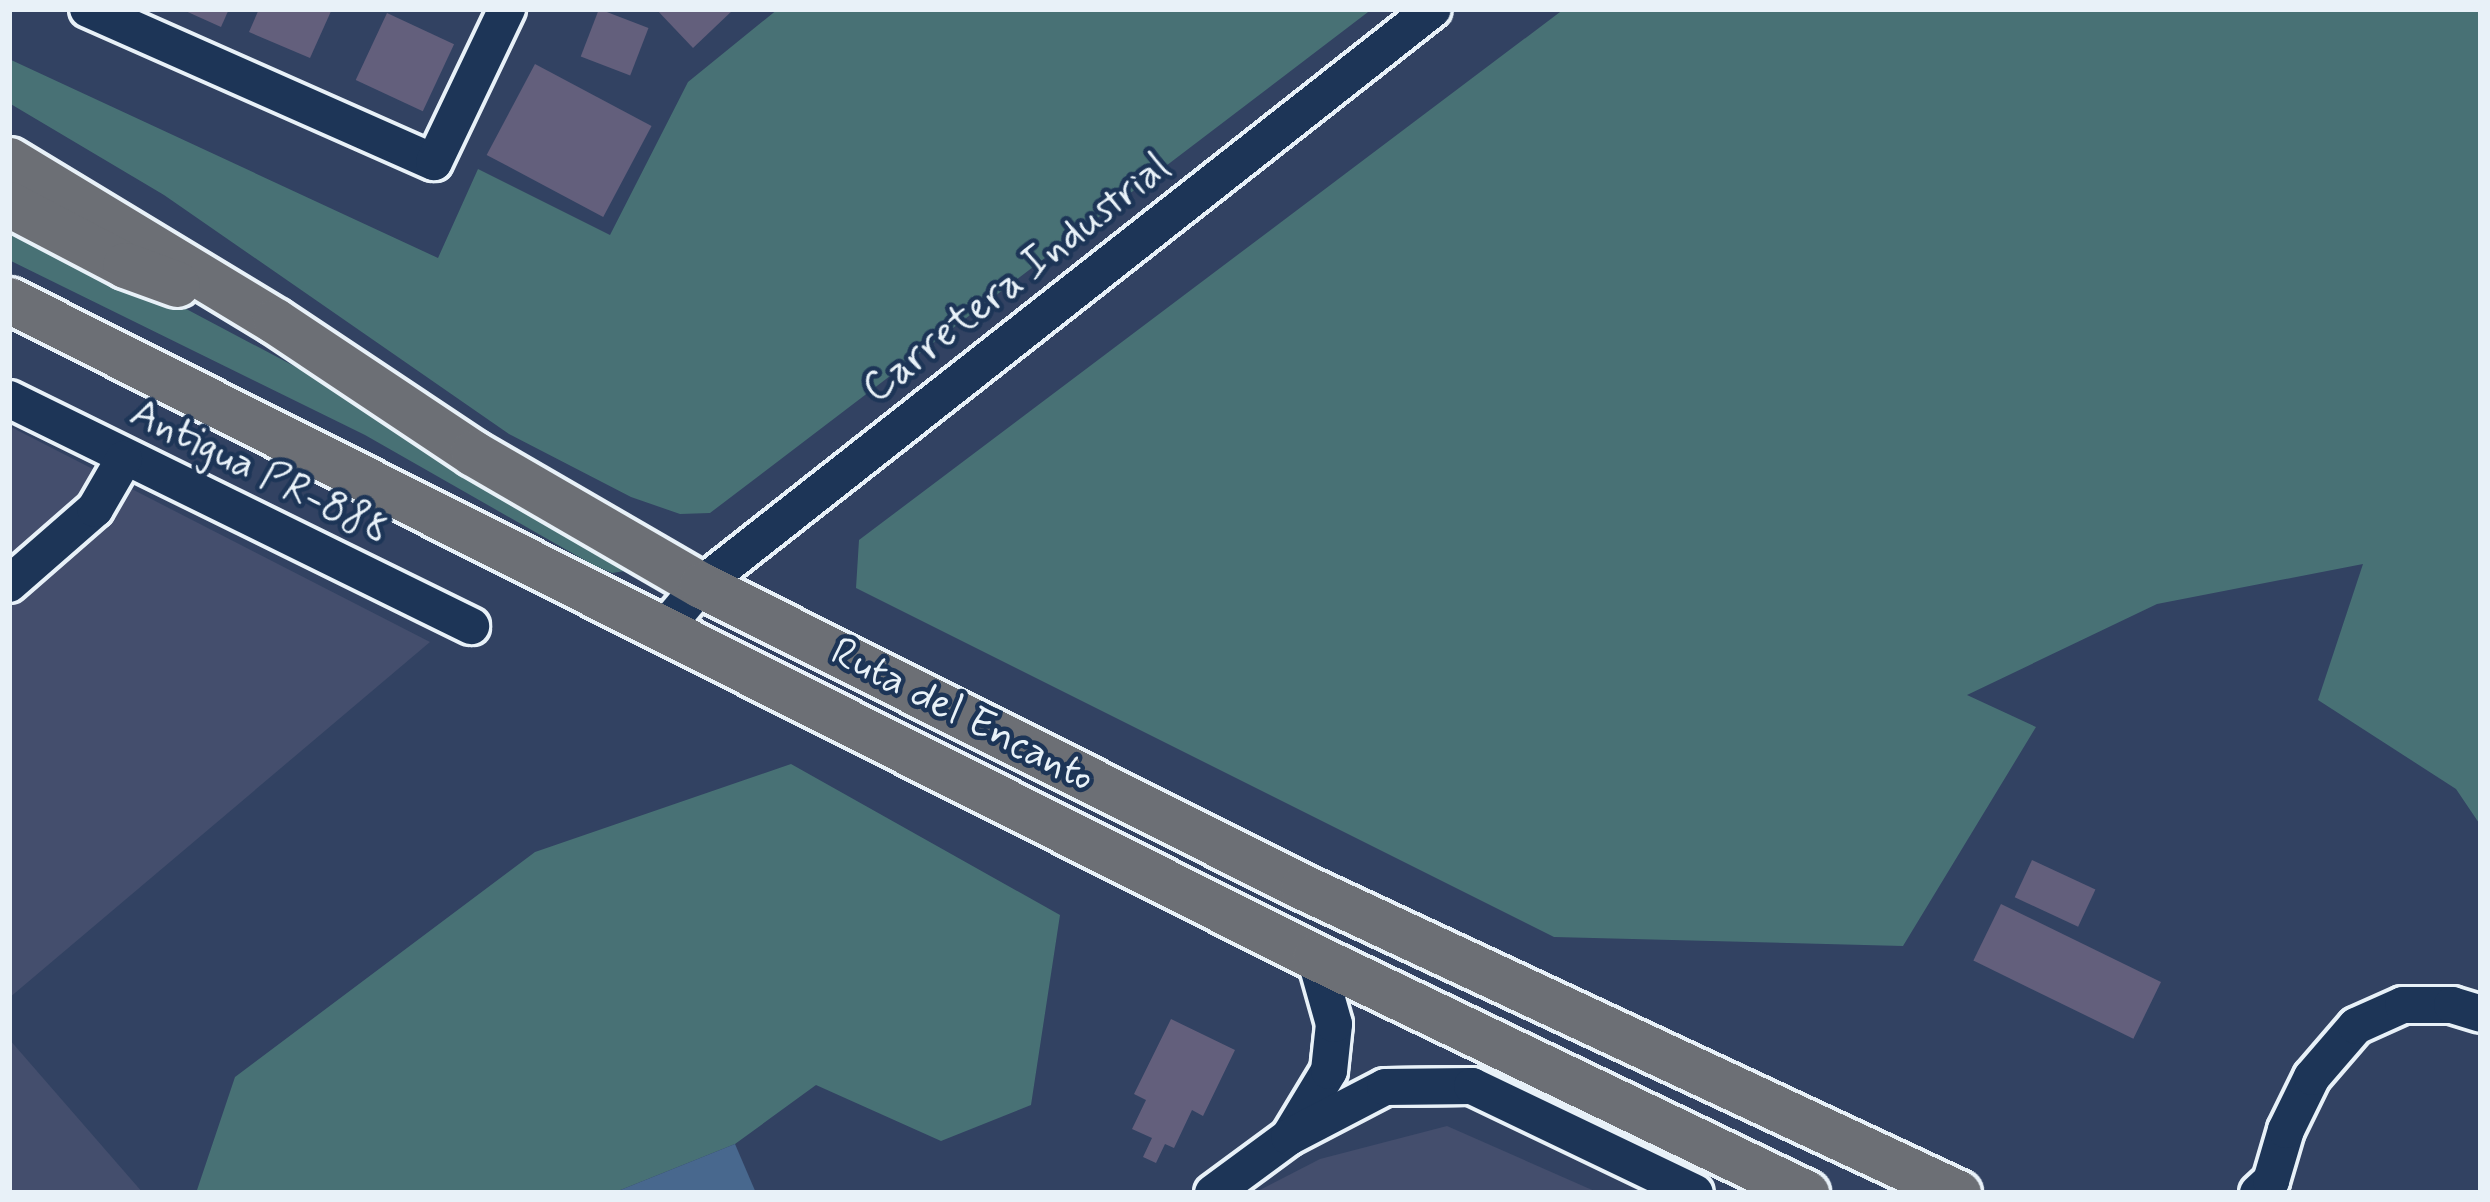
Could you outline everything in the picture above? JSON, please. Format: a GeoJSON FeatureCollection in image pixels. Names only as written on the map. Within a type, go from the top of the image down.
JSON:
{"type":"FeatureCollection","features":[{"type":"Feature","properties":{"kind":"main road","name":"Ruta del Encanto"},"geometry":{"type":"LineString","coordinates":[[9,160],[275,321],[473,453],[701,585],[1303,887],[1958,1193]]}},
{"type":"Feature","properties":{"kind":"main road"},"geometry":{"type":"LineString","coordinates":[[9,204],[125,265],[275,321]]}},
{"type":"Feature","properties":{"kind":"main road","name":"Ruta del Encanto"},"geometry":{"type":"LineString","coordinates":[[9,300],[1315,957],[1805,1193]]}},
{"type":"Feature","properties":{"kind":"street"},"geometry":{"type":"LineString","coordinates":[[88,9],[434,162],[507,9]]}},
{"type":"Feature","properties":{"kind":"street","name":"Carretera Industrial"},"geometry":{"type":"LineString","coordinates":[[665,628],[701,585],[1433,9]]}},
{"type":"Feature","properties":{"kind":"street","name":"Antigua PR-888"},"geometry":{"type":"LineString","coordinates":[[9,399],[471,626]]}},
{"type":"Feature","properties":{"kind":"street"},"geometry":{"type":"LineString","coordinates":[[9,584],[95,509],[124,459]]}},
{"type":"Feature","properties":{"kind":"street"},"geometry":{"type":"LineString","coordinates":[[1289,1137],[1330,1071],[1334,1024],[1315,957]]}},
{"type":"Feature","properties":{"kind":"street"},"geometry":{"type":"LineString","coordinates":[[2268,1189],[2287,1130],[2312,1077],[2356,1026],[2403,1006],[2452,1005],[2481,1014]]}},
{"type":"Feature","properties":{"kind":"street"},"geometry":{"type":"LineString","coordinates":[[1213,1193],[1289,1137],[1384,1087],[1472,1086],[1695,1193]]}},
{"type":"Feature","properties":{"kind":"shaded area"},"geometry":{"type":"Polygon","coordinates":[[[9,426],[430,642],[9,998],[9,426]]]}},
{"type":"Feature","properties":{"kind":"shaded area"},"geometry":{"type":"Polygon","coordinates":[[[9,1039],[143,1193],[9,1193],[9,1039]]]}},
{"type":"Feature","properties":{"kind":"shaded area"},"geometry":{"type":"Polygon","coordinates":[[[1447,1126],[1599,1193],[1254,1193],[1320,1159],[1447,1126]]]}},
{"type":"Feature","properties":{"kind":"shaded area"},"geometry":{"type":"Polygon","coordinates":[[[735,1144],[756,1193],[613,1193],[735,1144]]]}},
{"type":"Feature","properties":{"kind":"green space"},"geometry":{"type":"Polygon","coordinates":[[[778,9],[1372,9],[710,513],[680,514],[631,497],[509,434],[164,195],[9,103],[9,59],[438,258],[478,169],[610,235],[688,82],[778,9]]]}},
{"type":"Feature","properties":{"kind":"green space"},"geometry":{"type":"Polygon","coordinates":[[[1564,9],[2481,9],[2481,826],[2456,789],[2318,700],[2363,564],[2157,604],[1967,695],[2036,727],[1903,946],[1554,937],[856,588],[859,540],[1564,9]]]}},
{"type":"Feature","properties":{"kind":"green space"},"geometry":{"type":"Polygon","coordinates":[[[9,215],[394,419],[628,565],[625,571],[612,573],[593,565],[365,435],[9,260],[9,215]]]}},
{"type":"Feature","properties":{"kind":"green space"},"geometry":{"type":"Polygon","coordinates":[[[791,764],[1060,915],[1031,1105],[941,1141],[816,1085],[735,1144],[613,1193],[196,1193],[235,1077],[535,852],[791,764]]]}},
{"type":"Feature","properties":{"kind":"building"},"geometry":{"type":"Polygon","coordinates":[[[181,9],[229,9],[221,27],[181,9]]]}},
{"type":"Feature","properties":{"kind":"building"},"geometry":{"type":"Polygon","coordinates":[[[259,9],[332,9],[310,58],[249,32],[259,9]]]}},
{"type":"Feature","properties":{"kind":"building"},"geometry":{"type":"Polygon","coordinates":[[[599,9],[648,28],[630,76],[581,57],[599,9]]]}},
{"type":"Feature","properties":{"kind":"building"},"geometry":{"type":"Polygon","coordinates":[[[656,9],[734,9],[693,48],[656,9]]]}},
{"type":"Feature","properties":{"kind":"building"},"geometry":{"type":"Polygon","coordinates":[[[387,13],[454,44],[423,111],[356,80],[387,13]]]}},
{"type":"Feature","properties":{"kind":"building"},"geometry":{"type":"Polygon","coordinates":[[[535,64],[652,126],[603,217],[487,155],[535,64]]]}},
{"type":"Feature","properties":{"kind":"building"},"geometry":{"type":"Polygon","coordinates":[[[2032,860],[2095,890],[2078,927],[2015,897],[2032,860]]]}},
{"type":"Feature","properties":{"kind":"building"},"geometry":{"type":"Polygon","coordinates":[[[2001,904],[2161,982],[2133,1039],[1973,961],[2001,904]]]}},
{"type":"Feature","properties":{"kind":"building"},"geometry":{"type":"Polygon","coordinates":[[[1171,1019],[1235,1050],[1203,1116],[1192,1110],[1174,1148],[1165,1144],[1156,1163],[1143,1157],[1152,1138],[1132,1129],[1146,1100],[1134,1094],[1171,1019]]]}}]}
